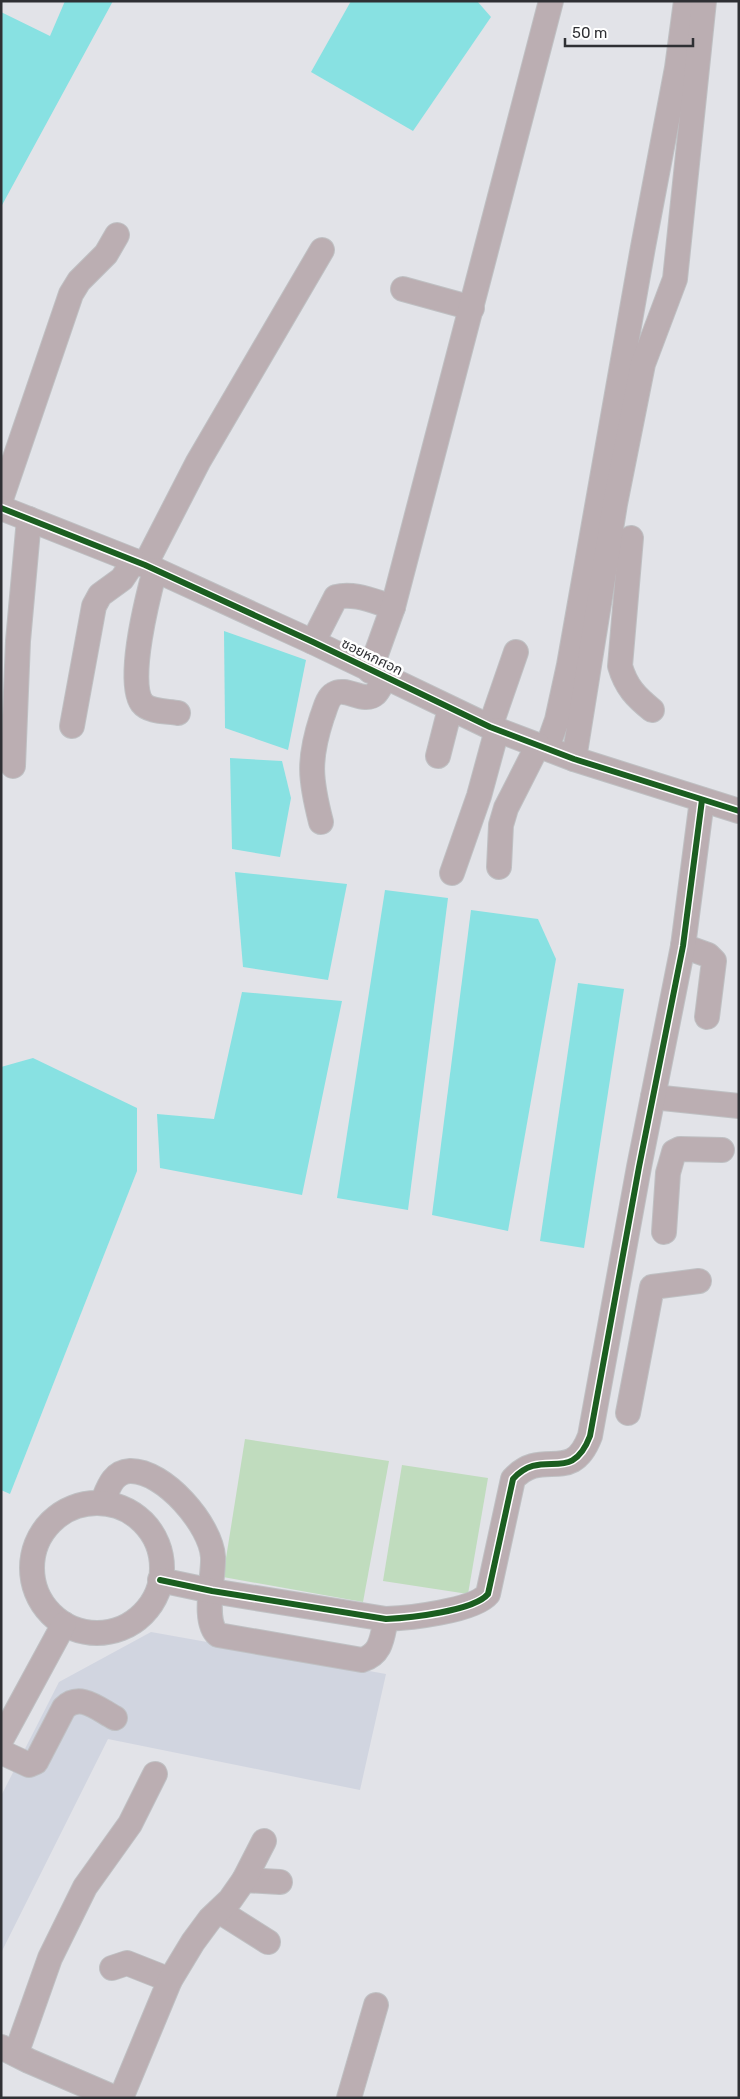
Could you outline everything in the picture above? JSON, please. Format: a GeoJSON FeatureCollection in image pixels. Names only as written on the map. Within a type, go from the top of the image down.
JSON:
{"type":"FeatureCollection","features":[{"type":"Feature","properties":{"kind":"street"},"geometry":{"type":"LineString","coordinates":[[321,822],[312,788],[311,761],[316,736],[328,701],[334,694],[340,692],[369,697],[374,695],[377,662],[472,308],[551,1]]}},
{"type":"Feature","properties":{"kind":"street"},"geometry":{"type":"LineString","coordinates":[[560,740],[686,1]]}},
{"type":"Feature","properties":{"kind":"street"},"geometry":{"type":"LineString","coordinates":[[499,867],[501,825],[506,808],[560,740],[589,662],[615,504],[643,364],[675,279],[704,1]]}},
{"type":"Feature","properties":{"kind":"street"},"geometry":{"type":"LineString","coordinates":[[1,498],[72,294],[80,281],[106,254],[117,234]]}},
{"type":"Feature","properties":{"kind":"street"},"geometry":{"type":"LineString","coordinates":[[178,713],[149,708],[142,704],[136,692],[141,636],[148,598],[146,564],[198,462],[322,250]]}},
{"type":"Feature","properties":{"kind":"street"},"geometry":{"type":"LineString","coordinates":[[403,289],[472,308]]}},
{"type":"Feature","properties":{"kind":"street","name":"ซอยหกศอก"},"geometry":{"type":"LineString","coordinates":[[1,508],[319,629],[377,662],[450,709],[495,718],[560,740],[702,800],[739,811]]}},
{"type":"Feature","properties":{"kind":"street"},"geometry":{"type":"LineString","coordinates":[[13,766],[18,641],[29,519]]}},
{"type":"Feature","properties":{"kind":"street"},"geometry":{"type":"LineString","coordinates":[[630,538],[620,666],[625,682],[634,695],[652,710]]}},
{"type":"Feature","properties":{"kind":"street"},"geometry":{"type":"LineString","coordinates":[[72,726],[94,606],[100,595],[146,564]]}},
{"type":"Feature","properties":{"kind":"street"},"geometry":{"type":"LineString","coordinates":[[319,629],[336,597],[344,595],[392,607]]}},
{"type":"Feature","properties":{"kind":"street"},"geometry":{"type":"LineString","coordinates":[[452,873],[479,796],[495,718],[516,652]]}},
{"type":"Feature","properties":{"kind":"street"},"geometry":{"type":"LineString","coordinates":[[589,662],[620,666]]}},
{"type":"Feature","properties":{"kind":"street"},"geometry":{"type":"LineString","coordinates":[[438,756],[450,709]]}},
{"type":"Feature","properties":{"kind":"street"},"geometry":{"type":"LineString","coordinates":[[160,1580],[212,1591],[386,1619],[411,1618],[468,1606],[482,1601],[488,1594],[513,1479],[531,1465],[567,1463],[578,1459],[584,1451],[594,1416],[639,1167],[683,946],[702,800]]}},
{"type":"Feature","properties":{"kind":"street"},"geometry":{"type":"LineString","coordinates":[[683,946],[708,955],[714,961],[707,1017]]}},
{"type":"Feature","properties":{"kind":"street"},"geometry":{"type":"LineString","coordinates":[[653,1097],[739,1106]]}},
{"type":"Feature","properties":{"kind":"street"},"geometry":{"type":"LineString","coordinates":[[664,1232],[668,1173],[674,1152],[680,1149],[722,1150]]}},
{"type":"Feature","properties":{"kind":"street"},"geometry":{"type":"LineString","coordinates":[[639,1167],[668,1173]]}},
{"type":"Feature","properties":{"kind":"street"},"geometry":{"type":"LineString","coordinates":[[618,1286],[652,1287],[699,1281]]}},
{"type":"Feature","properties":{"kind":"street"},"geometry":{"type":"LineString","coordinates":[[628,1413],[652,1287]]}},
{"type":"Feature","properties":{"kind":"street"},"geometry":{"type":"LineString","coordinates":[[102,1503],[110,1482],[123,1472],[136,1471],[153,1476],[170,1489],[191,1511],[206,1535],[213,1556],[210,1619],[212,1630],[218,1635],[362,1660],[372,1657],[380,1648],[386,1619]]}},
{"type":"Feature","properties":{"kind":"street"},"geometry":{"type":"LineString","coordinates":[[102,1503],[119,1507],[135,1516],[152,1533],[160,1556],[160,1580],[157,1592],[144,1613],[124,1627],[112,1631],[87,1632],[64,1624],[45,1608],[39,1598],[32,1574],[35,1549],[46,1527],[60,1514],[77,1506],[102,1503]]}},
{"type":"Feature","properties":{"kind":"street"},"geometry":{"type":"LineString","coordinates":[[1,1740],[64,1624]]}},
{"type":"Feature","properties":{"kind":"street"},"geometry":{"type":"LineString","coordinates":[[1,1752],[29,1765],[36,1762],[64,1708],[71,1701],[79,1700],[115,1718]]}},
{"type":"Feature","properties":{"kind":"street"},"geometry":{"type":"LineString","coordinates":[[115,2098],[9,2051],[50,1958],[85,1887],[130,1824],[155,1774]]}},
{"type":"Feature","properties":{"kind":"street"},"geometry":{"type":"LineString","coordinates":[[121,2098],[170,1980],[193,1942],[244,1880],[264,1841]]}},
{"type":"Feature","properties":{"kind":"street"},"geometry":{"type":"LineString","coordinates":[[244,1880],[280,1882]]}},
{"type":"Feature","properties":{"kind":"street"},"geometry":{"type":"LineString","coordinates":[[219,1910],[268,1942]]}},
{"type":"Feature","properties":{"kind":"street"},"geometry":{"type":"LineString","coordinates":[[112,1968],[127,1963],[170,1980]]}},
{"type":"Feature","properties":{"kind":"street"},"geometry":{"type":"LineString","coordinates":[[349,2098],[376,2005]]}},
{"type":"Feature","properties":{"kind":"shaded area"},"geometry":{"type":"Polygon","coordinates":[[[151,1632],[386,1674],[360,1790],[108,1739],[1,1953],[1,1796],[59,1682],[151,1632]]]}},
{"type":"Feature","properties":{"kind":"green space"},"geometry":{"type":"Polygon","coordinates":[[[245,1439],[389,1461],[363,1602],[223,1577],[245,1439]]]}},
{"type":"Feature","properties":{"kind":"green space"},"geometry":{"type":"Polygon","coordinates":[[[402,1465],[488,1478],[468,1594],[383,1581],[402,1465]]]}},
{"type":"Feature","properties":{"kind":"water"},"geometry":{"type":"Polygon","coordinates":[[[65,1],[113,1],[1,207],[1,12],[50,36],[65,1]]]}},
{"type":"Feature","properties":{"kind":"water"},"geometry":{"type":"Polygon","coordinates":[[[351,1],[477,1],[491,17],[413,131],[311,72],[351,1]]]}},
{"type":"Feature","properties":{"kind":"water"},"geometry":{"type":"Polygon","coordinates":[[[224,631],[306,660],[288,750],[225,728],[224,631]]]}},
{"type":"Feature","properties":{"kind":"water"},"geometry":{"type":"Polygon","coordinates":[[[230,758],[282,761],[291,798],[280,857],[232,849],[230,758]]]}},
{"type":"Feature","properties":{"kind":"water"},"geometry":{"type":"Polygon","coordinates":[[[235,872],[347,884],[328,980],[243,967],[235,872]]]}},
{"type":"Feature","properties":{"kind":"water"},"geometry":{"type":"Polygon","coordinates":[[[385,890],[448,898],[408,1210],[337,1198],[385,890]]]}},
{"type":"Feature","properties":{"kind":"water"},"geometry":{"type":"Polygon","coordinates":[[[471,910],[538,919],[556,959],[508,1231],[432,1215],[471,910]]]}},
{"type":"Feature","properties":{"kind":"water"},"geometry":{"type":"Polygon","coordinates":[[[578,983],[624,989],[584,1248],[540,1241],[578,983]]]}},
{"type":"Feature","properties":{"kind":"water"},"geometry":{"type":"Polygon","coordinates":[[[242,992],[342,1001],[302,1195],[160,1168],[157,1114],[214,1119],[242,992]]]}},
{"type":"Feature","properties":{"kind":"water"},"geometry":{"type":"Polygon","coordinates":[[[33,1058],[137,1108],[137,1171],[10,1494],[1,1490],[1,1067],[33,1058]]]}},
{"type":"Feature","properties":{"kind":"cycle path"},"geometry":{"type":"LineString","coordinates":[[1,508],[145,565],[313,642],[490,727],[574,759],[739,811]]}},
{"type":"Feature","properties":{"kind":"cycle path"},"geometry":{"type":"LineString","coordinates":[[160,1580],[212,1591],[386,1619],[425,1615],[456,1609],[481,1600],[488,1594],[513,1479],[524,1470],[535,1465],[565,1463],[574,1459],[582,1451],[590,1436],[639,1167],[683,946],[702,800]]}}]}
